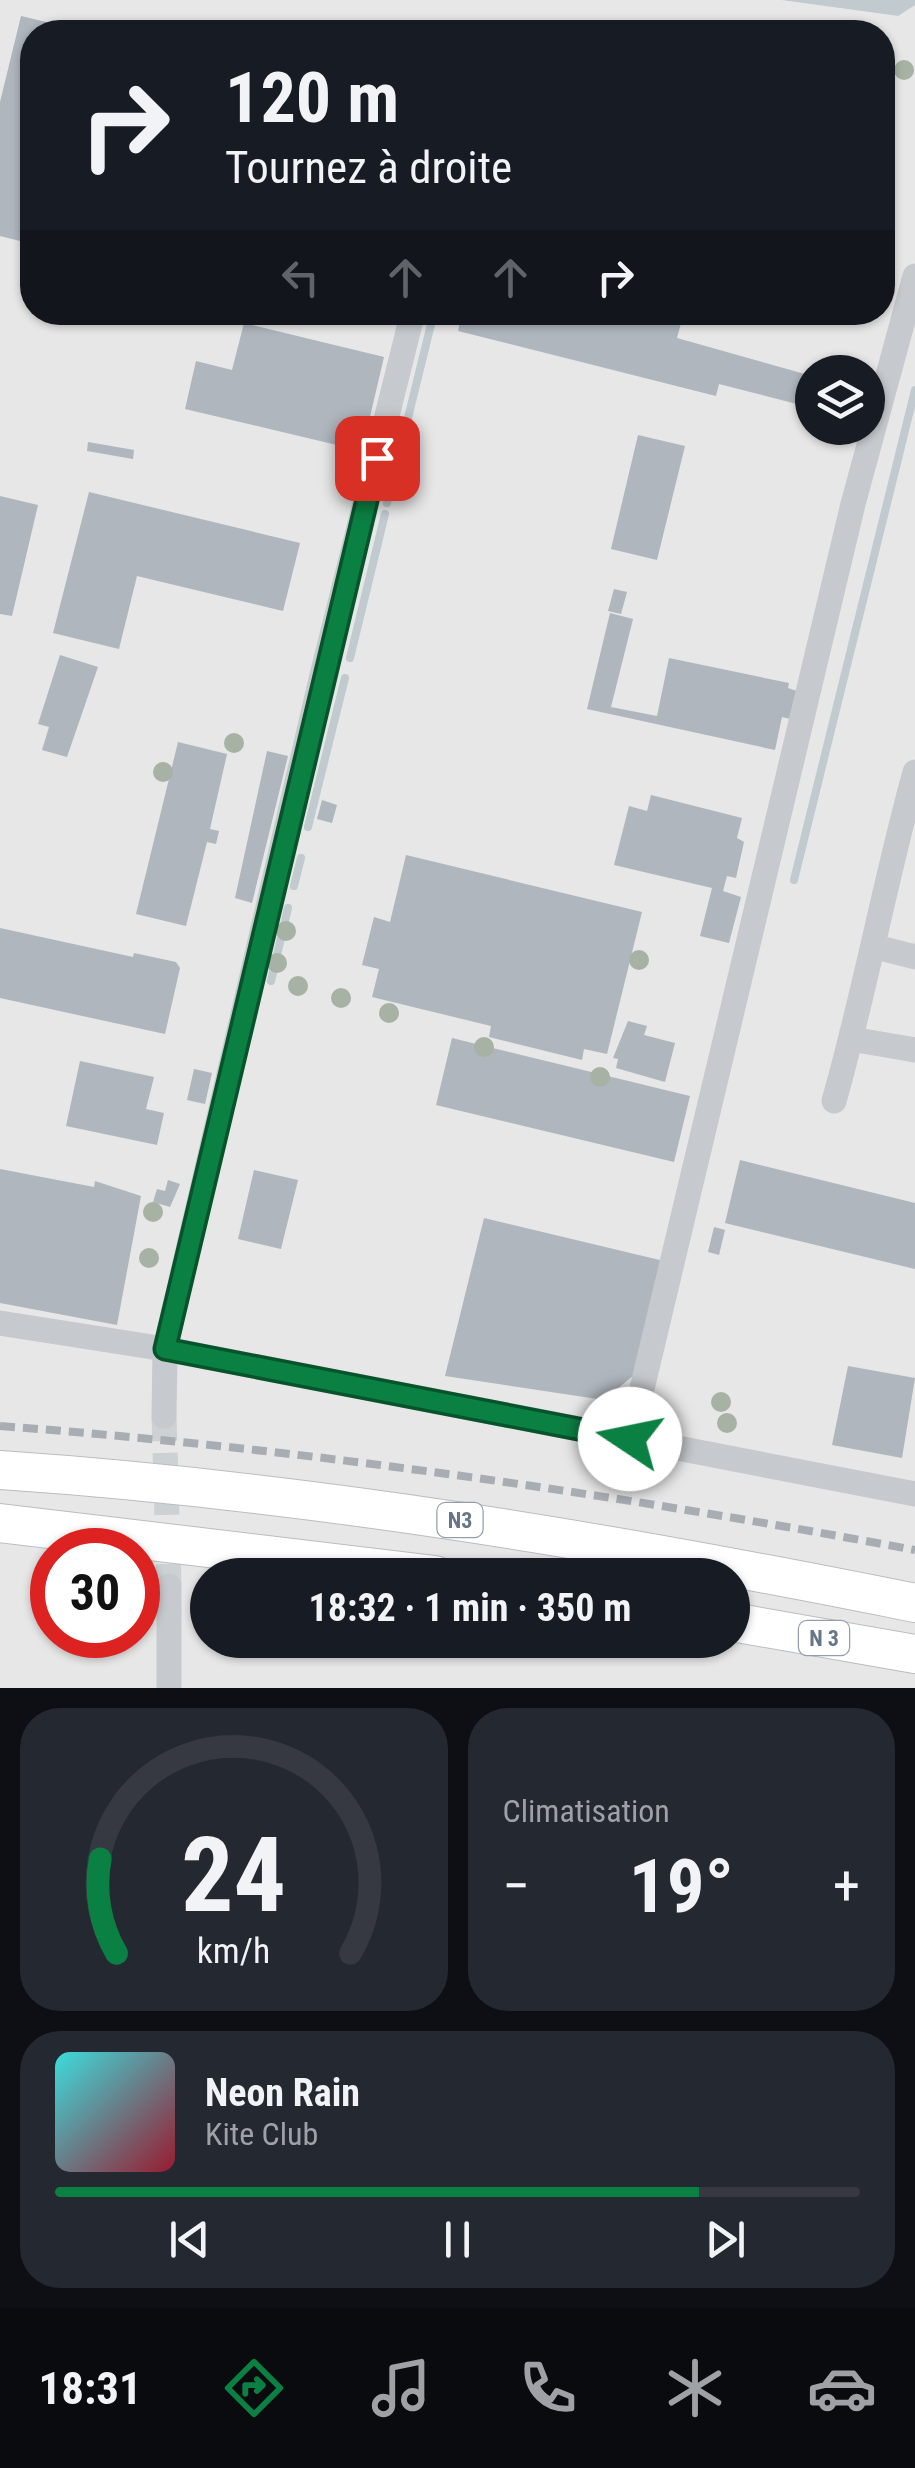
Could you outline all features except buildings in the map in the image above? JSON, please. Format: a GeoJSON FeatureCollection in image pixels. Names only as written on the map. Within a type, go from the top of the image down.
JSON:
{"type":"FeatureCollection","features":[{"type":"Feature","properties":{"kind":"highway","name":"N3"},"geometry":{"type":"LineString","coordinates":[[0,1470],[373,1506],[699,1560],[915,1603]]}},
{"type":"Feature","properties":{"kind":"highway"},"geometry":{"type":"LineString","coordinates":[[0,1524],[290,1558]]}},
{"type":"Feature","properties":{"kind":"highway","name":"N 3"},"geometry":{"type":"LineString","coordinates":[[750,1625],[915,1654]]}},
{"type":"Feature","properties":{"kind":"street"},"geometry":{"type":"LineString","coordinates":[[630,1439],[853,504],[915,276]]}},
{"type":"Feature","properties":{"kind":"street"},"geometry":{"type":"LineString","coordinates":[[164,1416],[165,1349],[322,675],[410,325]]}},
{"type":"Feature","properties":{"kind":"street"},"geometry":{"type":"LineString","coordinates":[[834,1101],[876,948],[892,854],[915,772]]}},
{"type":"Feature","properties":{"kind":"street"},"geometry":{"type":"LineString","coordinates":[[876,948],[915,957]]}},
{"type":"Feature","properties":{"kind":"street"},"geometry":{"type":"LineString","coordinates":[[852,1039],[915,1050]]}},
{"type":"Feature","properties":{"kind":"street"},"geometry":{"type":"LineString","coordinates":[[0,1323],[165,1349],[915,1494]]}},
{"type":"Feature","properties":{"kind":"street"},"geometry":{"type":"LineString","coordinates":[[168,1586],[169,1688]]}},
{"type":"Feature","properties":{"kind":"shaded area"},"geometry":{"type":"Polygon","coordinates":[[[0,0],[781,0],[897,16],[915,5],[915,1688],[0,1688],[0,0]]]}},
{"type":"Feature","properties":{"kind":"shaded area"},"geometry":{"type":"Polygon","coordinates":[[[781,0],[915,0],[915,5],[898,16],[781,0]]]}},
{"type":"Feature","properties":{"kind":"waterway"},"geometry":{"type":"LineString","coordinates":[[406,426],[431,325]]}},
{"type":"Feature","properties":{"kind":"waterway"},"geometry":{"type":"LineString","coordinates":[[794,880],[915,390]]}},
{"type":"Feature","properties":{"kind":"waterway"},"geometry":{"type":"LineString","coordinates":[[387,503],[402,443]]}},
{"type":"Feature","properties":{"kind":"waterway"},"geometry":{"type":"LineString","coordinates":[[350,658],[385,514]]}},
{"type":"Feature","properties":{"kind":"waterway"},"geometry":{"type":"LineString","coordinates":[[308,827],[345,678]]}},
{"type":"Feature","properties":{"kind":"waterway"},"geometry":{"type":"LineString","coordinates":[[294,886],[301,858]]}},
{"type":"Feature","properties":{"kind":"waterway"},"geometry":{"type":"LineString","coordinates":[[271,981],[288,908]]}},
{"type":"Feature","properties":{"kind":"tunnel"},"geometry":{"type":"LineString","coordinates":[[164,1416],[169,1586]]}},
{"type":"Feature","properties":{"kind":"railway"},"geometry":{"type":"LineString","coordinates":[[0,1426],[230,1447],[459,1476],[688,1510],[915,1550]]}},
{"type":"Feature","properties":{"kind":"route"},"geometry":{"type":"LineString","coordinates":[[377,458],[322,675],[165,1349],[630,1439]]}}]}
